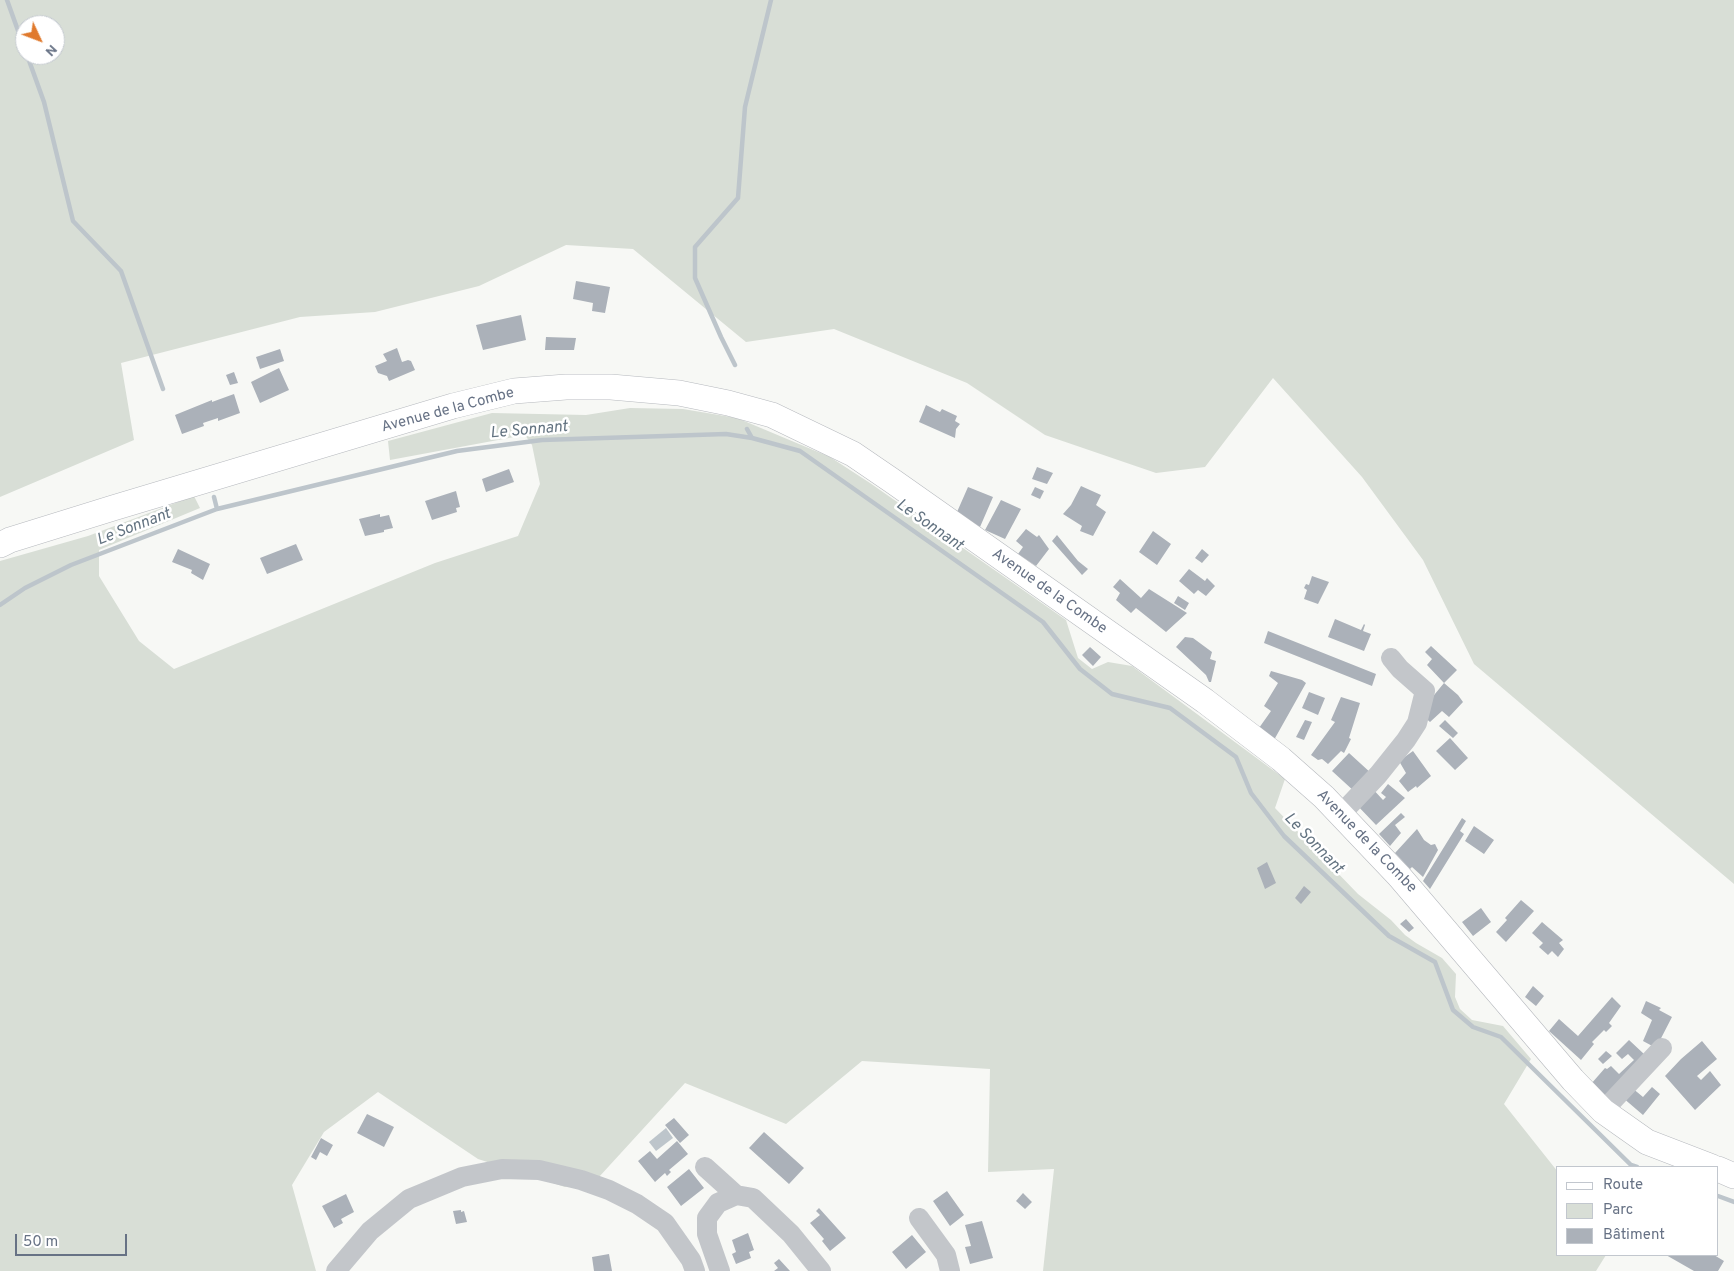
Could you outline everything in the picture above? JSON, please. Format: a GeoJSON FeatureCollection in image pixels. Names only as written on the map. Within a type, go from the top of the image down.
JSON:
{"type":"FeatureCollection","features":[{"type":"Feature","properties":{"kind":"main road","name":"Avenue de la Combe"},"geometry":{"type":"LineString","coordinates":[[0,545],[10,540],[113,508],[452,406],[514,391],[566,387],[611,387],[679,393],[728,402],[772,415],[853,454],[1205,701],[1281,759],[1324,797],[1404,882],[1573,1080],[1603,1111],[1647,1142],[1709,1166]]}},
{"type":"Feature","properties":{"kind":"main road"},"geometry":{"type":"LineString","coordinates":[[1719,1169],[1734,1176]]}},
{"type":"Feature","properties":{"kind":"street"},"geometry":{"type":"LineString","coordinates":[[1341,814],[1378,775],[1417,723],[1425,691],[1400,669],[1391,658]]}},
{"type":"Feature","properties":{"kind":"street"},"geometry":{"type":"LineString","coordinates":[[1603,1111],[1662,1048]]}},
{"type":"Feature","properties":{"kind":"street"},"geometry":{"type":"LineString","coordinates":[[705,1167],[736,1195],[753,1198],[791,1234],[820,1271]]}},
{"type":"Feature","properties":{"kind":"street"},"geometry":{"type":"LineString","coordinates":[[336,1271],[370,1232],[409,1200],[462,1178],[502,1169],[539,1170],[581,1180],[609,1190],[637,1204],[665,1223],[691,1260],[695,1271]]}},
{"type":"Feature","properties":{"kind":"street"},"geometry":{"type":"LineString","coordinates":[[720,1271],[707,1234],[707,1218],[718,1203],[736,1195]]}},
{"type":"Feature","properties":{"kind":"street"},"geometry":{"type":"LineString","coordinates":[[919,1218],[946,1255],[950,1271]]}},
{"type":"Feature","properties":{"kind":"green space"},"geometry":{"type":"Polygon","coordinates":[[[0,0],[1734,0],[1734,884],[1474,664],[1423,560],[1362,477],[1273,378],[1205,467],[1156,473],[1045,435],[967,383],[834,329],[746,342],[633,249],[566,245],[479,286],[375,312],[300,317],[121,363],[134,440],[0,497],[0,0]]]}},
{"type":"Feature","properties":{"kind":"green space"},"geometry":{"type":"Polygon","coordinates":[[[630,408],[683,409],[737,418],[830,457],[1066,620],[1078,658],[1092,669],[1108,662],[1132,666],[1285,779],[1275,808],[1358,894],[1391,920],[1405,935],[1442,958],[1456,974],[1455,997],[1460,1009],[1472,1020],[1503,1026],[1531,1059],[1504,1104],[1556,1169],[1556,1256],[1605,1256],[1596,1271],[1043,1271],[1054,1169],[988,1172],[990,1069],[862,1061],[786,1124],[685,1083],[599,1177],[565,1187],[478,1159],[378,1092],[324,1132],[292,1185],[316,1271],[0,1271],[0,561],[88,536],[194,496],[200,508],[99,550],[99,576],[139,641],[174,669],[435,563],[518,536],[540,484],[532,445],[525,435],[390,460],[388,441],[492,413],[586,415],[630,408]]]}},
{"type":"Feature","properties":{"kind":"shaded area"},"geometry":{"type":"Polygon","coordinates":[[[666,1128],[673,1138],[656,1151],[649,1142],[666,1128]]]}},
{"type":"Feature","properties":{"kind":"building"},"geometry":{"type":"Polygon","coordinates":[[[576,281],[610,287],[605,313],[592,311],[593,303],[573,299],[576,281]]]}},
{"type":"Feature","properties":{"kind":"building"},"geometry":{"type":"Polygon","coordinates":[[[521,315],[526,340],[483,350],[476,325],[521,315]]]}},
{"type":"Feature","properties":{"kind":"building"},"geometry":{"type":"Polygon","coordinates":[[[546,337],[576,338],[574,350],[545,350],[546,337]]]}},
{"type":"Feature","properties":{"kind":"building"},"geometry":{"type":"Polygon","coordinates":[[[397,348],[402,362],[411,361],[415,370],[389,381],[387,376],[378,373],[375,366],[387,361],[383,354],[397,348]]]}},
{"type":"Feature","properties":{"kind":"building"},"geometry":{"type":"Polygon","coordinates":[[[280,349],[284,361],[260,369],[256,357],[280,349]]]}},
{"type":"Feature","properties":{"kind":"building"},"geometry":{"type":"Polygon","coordinates":[[[279,368],[289,390],[260,403],[251,382],[279,368]]]}},
{"type":"Feature","properties":{"kind":"building"},"geometry":{"type":"Polygon","coordinates":[[[234,372],[238,383],[230,385],[226,375],[234,372]]]}},
{"type":"Feature","properties":{"kind":"building"},"geometry":{"type":"Polygon","coordinates":[[[234,394],[240,413],[218,421],[218,418],[203,423],[204,426],[182,434],[175,415],[212,400],[212,402],[234,394]]]}},
{"type":"Feature","properties":{"kind":"building"},"geometry":{"type":"Polygon","coordinates":[[[926,405],[940,412],[942,409],[957,416],[955,421],[960,424],[956,429],[955,438],[919,422],[926,405]]]}},
{"type":"Feature","properties":{"kind":"building"},"geometry":{"type":"Polygon","coordinates":[[[1037,467],[1053,473],[1047,484],[1032,479],[1037,467]]]}},
{"type":"Feature","properties":{"kind":"building"},"geometry":{"type":"Polygon","coordinates":[[[509,469],[514,482],[486,492],[482,479],[509,469]]]}},
{"type":"Feature","properties":{"kind":"building"},"geometry":{"type":"Polygon","coordinates":[[[1081,486],[1101,495],[1096,505],[1106,512],[1093,536],[1080,531],[1082,526],[1063,514],[1071,505],[1081,486]]]}},
{"type":"Feature","properties":{"kind":"building"},"geometry":{"type":"Polygon","coordinates":[[[968,487],[993,497],[980,527],[957,512],[968,487]]]}},
{"type":"Feature","properties":{"kind":"building"},"geometry":{"type":"Polygon","coordinates":[[[1035,487],[1044,491],[1040,499],[1031,495],[1035,487]]]}},
{"type":"Feature","properties":{"kind":"building"},"geometry":{"type":"Polygon","coordinates":[[[456,491],[460,507],[456,508],[457,512],[432,520],[425,501],[456,491]]]}},
{"type":"Feature","properties":{"kind":"building"},"geometry":{"type":"Polygon","coordinates":[[[1001,500],[1021,509],[1005,539],[985,530],[1001,500]]]}},
{"type":"Feature","properties":{"kind":"building"},"geometry":{"type":"Polygon","coordinates":[[[380,514],[380,517],[389,515],[393,528],[365,536],[359,519],[380,514]]]}},
{"type":"Feature","properties":{"kind":"building"},"geometry":{"type":"Polygon","coordinates":[[[1026,529],[1037,537],[1039,535],[1049,549],[1036,566],[1018,554],[1023,547],[1016,541],[1026,529]]]}},
{"type":"Feature","properties":{"kind":"building"},"geometry":{"type":"Polygon","coordinates":[[[1153,531],[1171,544],[1157,565],[1139,552],[1153,531]]]}},
{"type":"Feature","properties":{"kind":"building"},"geometry":{"type":"Polygon","coordinates":[[[1057,535],[1078,561],[1088,569],[1082,575],[1052,541],[1057,535]]]}},
{"type":"Feature","properties":{"kind":"building"},"geometry":{"type":"Polygon","coordinates":[[[296,544],[303,560],[267,574],[260,558],[296,544]]]}},
{"type":"Feature","properties":{"kind":"building"},"geometry":{"type":"Polygon","coordinates":[[[178,549],[210,564],[203,580],[191,573],[192,570],[172,562],[178,549]]]}},
{"type":"Feature","properties":{"kind":"building"},"geometry":{"type":"Polygon","coordinates":[[[1202,549],[1209,555],[1202,563],[1195,558],[1202,549]]]}},
{"type":"Feature","properties":{"kind":"building"},"geometry":{"type":"Polygon","coordinates":[[[1189,569],[1205,581],[1207,578],[1215,586],[1206,596],[1198,590],[1194,594],[1179,581],[1189,569]]]}},
{"type":"Feature","properties":{"kind":"building"},"geometry":{"type":"Polygon","coordinates":[[[1312,576],[1329,582],[1318,604],[1304,599],[1307,590],[1304,588],[1306,584],[1309,585],[1312,576]]]}},
{"type":"Feature","properties":{"kind":"building"},"geometry":{"type":"Polygon","coordinates":[[[1120,579],[1141,598],[1149,589],[1187,613],[1166,632],[1136,608],[1131,613],[1116,600],[1120,593],[1113,587],[1120,579]]]}},
{"type":"Feature","properties":{"kind":"building"},"geometry":{"type":"Polygon","coordinates":[[[1178,596],[1189,603],[1185,610],[1174,603],[1178,596]]]}},
{"type":"Feature","properties":{"kind":"building"},"geometry":{"type":"Polygon","coordinates":[[[1335,619],[1361,630],[1365,625],[1363,631],[1371,634],[1364,651],[1328,637],[1335,619]]]}},
{"type":"Feature","properties":{"kind":"building"},"geometry":{"type":"Polygon","coordinates":[[[1268,631],[1376,674],[1372,686],[1264,643],[1268,631]]]}},
{"type":"Feature","properties":{"kind":"building"},"geometry":{"type":"Polygon","coordinates":[[[1185,637],[1193,638],[1212,652],[1210,659],[1216,661],[1211,682],[1176,647],[1185,637]]]}},
{"type":"Feature","properties":{"kind":"building"},"geometry":{"type":"Polygon","coordinates":[[[1431,646],[1457,670],[1444,683],[1427,665],[1432,659],[1425,652],[1431,646]]]}},
{"type":"Feature","properties":{"kind":"building"},"geometry":{"type":"Polygon","coordinates":[[[1090,647],[1101,657],[1093,666],[1082,655],[1090,647]]]}},
{"type":"Feature","properties":{"kind":"building"},"geometry":{"type":"Polygon","coordinates":[[[1271,671],[1302,680],[1306,683],[1274,740],[1259,728],[1271,711],[1264,706],[1278,683],[1269,676],[1271,671]]]}},
{"type":"Feature","properties":{"kind":"building"},"geometry":{"type":"Polygon","coordinates":[[[1444,683],[1463,702],[1449,717],[1442,711],[1430,722],[1422,715],[1430,700],[1444,683]]]}},
{"type":"Feature","properties":{"kind":"building"},"geometry":{"type":"Polygon","coordinates":[[[1309,692],[1325,698],[1318,715],[1302,708],[1309,692]]]}},
{"type":"Feature","properties":{"kind":"building"},"geometry":{"type":"Polygon","coordinates":[[[1341,697],[1360,703],[1349,738],[1351,739],[1344,753],[1341,751],[1328,764],[1322,759],[1318,760],[1311,755],[1335,722],[1331,720],[1341,697]]]}},
{"type":"Feature","properties":{"kind":"building"},"geometry":{"type":"Polygon","coordinates":[[[1305,720],[1312,722],[1304,740],[1296,737],[1305,720]]]}},
{"type":"Feature","properties":{"kind":"building"},"geometry":{"type":"Polygon","coordinates":[[[1445,720],[1458,733],[1453,738],[1439,726],[1445,720]]]}},
{"type":"Feature","properties":{"kind":"building"},"geometry":{"type":"Polygon","coordinates":[[[1450,738],[1468,758],[1455,770],[1436,751],[1450,738]]]}},
{"type":"Feature","properties":{"kind":"building"},"geometry":{"type":"Polygon","coordinates":[[[1413,751],[1431,776],[1417,788],[1416,786],[1408,792],[1399,781],[1406,773],[1399,761],[1413,751]]]}},
{"type":"Feature","properties":{"kind":"building"},"geometry":{"type":"Polygon","coordinates":[[[1349,753],[1372,774],[1355,792],[1332,771],[1349,753]]]}},
{"type":"Feature","properties":{"kind":"building"},"geometry":{"type":"Polygon","coordinates":[[[1388,784],[1405,798],[1376,825],[1355,803],[1371,787],[1383,800],[1386,797],[1381,793],[1388,784]]]}},
{"type":"Feature","properties":{"kind":"building"},"geometry":{"type":"Polygon","coordinates":[[[1401,813],[1405,817],[1395,825],[1401,833],[1390,846],[1379,834],[1401,813]]]}},
{"type":"Feature","properties":{"kind":"building"},"geometry":{"type":"Polygon","coordinates":[[[1462,818],[1466,821],[1460,831],[1464,834],[1430,889],[1423,881],[1462,818]]]}},
{"type":"Feature","properties":{"kind":"building"},"geometry":{"type":"Polygon","coordinates":[[[1474,826],[1494,840],[1484,854],[1465,841],[1474,826]]]}},
{"type":"Feature","properties":{"kind":"building"},"geometry":{"type":"Polygon","coordinates":[[[1417,829],[1424,840],[1431,845],[1435,844],[1438,850],[1423,877],[1412,867],[1410,869],[1395,853],[1417,829]]]}},
{"type":"Feature","properties":{"kind":"building"},"geometry":{"type":"Polygon","coordinates":[[[1267,862],[1276,883],[1265,889],[1257,868],[1267,862]]]}},
{"type":"Feature","properties":{"kind":"building"},"geometry":{"type":"Polygon","coordinates":[[[1304,886],[1311,892],[1301,904],[1295,898],[1304,886]]]}},
{"type":"Feature","properties":{"kind":"building"},"geometry":{"type":"Polygon","coordinates":[[[1521,900],[1534,911],[1506,942],[1496,932],[1507,920],[1505,918],[1521,900]]]}},
{"type":"Feature","properties":{"kind":"building"},"geometry":{"type":"Polygon","coordinates":[[[1481,908],[1491,922],[1473,936],[1462,922],[1481,908]]]}},
{"type":"Feature","properties":{"kind":"building"},"geometry":{"type":"Polygon","coordinates":[[[1406,919],[1414,928],[1409,932],[1400,924],[1406,919]]]}},
{"type":"Feature","properties":{"kind":"building"},"geometry":{"type":"Polygon","coordinates":[[[1542,922],[1563,940],[1559,943],[1564,949],[1558,957],[1552,951],[1548,955],[1539,947],[1543,943],[1532,933],[1542,922]]]}},
{"type":"Feature","properties":{"kind":"building"},"geometry":{"type":"Polygon","coordinates":[[[1533,986],[1544,996],[1536,1006],[1525,997],[1533,986]]]}},
{"type":"Feature","properties":{"kind":"building"},"geometry":{"type":"Polygon","coordinates":[[[1612,997],[1621,1006],[1609,1023],[1612,1026],[1606,1032],[1604,1030],[1592,1042],[1594,1044],[1581,1060],[1549,1031],[1559,1019],[1578,1036],[1612,997]]]}},
{"type":"Feature","properties":{"kind":"building"},"geometry":{"type":"Polygon","coordinates":[[[1646,1001],[1661,1008],[1659,1010],[1672,1017],[1656,1048],[1643,1041],[1652,1020],[1641,1013],[1646,1001]]]}},
{"type":"Feature","properties":{"kind":"building"},"geometry":{"type":"Polygon","coordinates":[[[1629,1040],[1644,1054],[1607,1100],[1591,1084],[1605,1068],[1607,1069],[1611,1066],[1619,1074],[1634,1060],[1628,1054],[1622,1059],[1616,1053],[1629,1040]]]}},
{"type":"Feature","properties":{"kind":"building"},"geometry":{"type":"Polygon","coordinates":[[[1702,1041],[1717,1059],[1697,1076],[1701,1080],[1710,1071],[1721,1085],[1695,1110],[1665,1076],[1702,1041]]]}},
{"type":"Feature","properties":{"kind":"building"},"geometry":{"type":"Polygon","coordinates":[[[1606,1051],[1612,1056],[1603,1064],[1598,1059],[1606,1051]]]}},
{"type":"Feature","properties":{"kind":"building"},"geometry":{"type":"Polygon","coordinates":[[[1631,1087],[1643,1097],[1652,1087],[1660,1094],[1643,1115],[1622,1097],[1631,1087]]]}},
{"type":"Feature","properties":{"kind":"building"},"geometry":{"type":"Polygon","coordinates":[[[367,1114],[394,1127],[384,1147],[357,1133],[367,1114]]]}},
{"type":"Feature","properties":{"kind":"building"},"geometry":{"type":"Polygon","coordinates":[[[674,1118],[689,1135],[680,1143],[665,1125],[674,1118]]]}},
{"type":"Feature","properties":{"kind":"building"},"geometry":{"type":"Polygon","coordinates":[[[764,1132],[804,1168],[789,1184],[749,1148],[764,1132]]]}},
{"type":"Feature","properties":{"kind":"building"},"geometry":{"type":"Polygon","coordinates":[[[321,1138],[333,1145],[327,1156],[320,1152],[316,1160],[311,1157],[321,1138]]]}},
{"type":"Feature","properties":{"kind":"building"},"geometry":{"type":"Polygon","coordinates":[[[677,1141],[688,1154],[669,1170],[671,1172],[667,1176],[665,1173],[655,1182],[638,1161],[650,1151],[657,1159],[677,1141]]]}},
{"type":"Feature","properties":{"kind":"building"},"geometry":{"type":"Polygon","coordinates":[[[689,1169],[704,1188],[681,1206],[667,1187],[689,1169]]]}},
{"type":"Feature","properties":{"kind":"building"},"geometry":{"type":"Polygon","coordinates":[[[947,1191],[964,1215],[950,1226],[933,1201],[947,1191]]]}},
{"type":"Feature","properties":{"kind":"building"},"geometry":{"type":"Polygon","coordinates":[[[1023,1193],[1032,1202],[1025,1209],[1016,1201],[1023,1193]]]}},
{"type":"Feature","properties":{"kind":"building"},"geometry":{"type":"Polygon","coordinates":[[[346,1194],[354,1212],[341,1219],[343,1223],[334,1228],[322,1206],[346,1194]]]}},
{"type":"Feature","properties":{"kind":"building"},"geometry":{"type":"Polygon","coordinates":[[[819,1208],[846,1238],[830,1251],[822,1241],[824,1239],[810,1223],[820,1215],[816,1211],[819,1208]]]}},
{"type":"Feature","properties":{"kind":"building"},"geometry":{"type":"Polygon","coordinates":[[[461,1210],[461,1212],[464,1211],[467,1222],[456,1224],[453,1211],[461,1210]]]}},
{"type":"Feature","properties":{"kind":"building"},"geometry":{"type":"Polygon","coordinates":[[[982,1221],[993,1258],[970,1264],[965,1247],[971,1246],[965,1225],[982,1221]]]}},
{"type":"Feature","properties":{"kind":"building"},"geometry":{"type":"Polygon","coordinates":[[[748,1233],[754,1250],[749,1252],[751,1258],[736,1264],[732,1254],[736,1252],[732,1240],[748,1233]]]}},
{"type":"Feature","properties":{"kind":"building"},"geometry":{"type":"Polygon","coordinates":[[[912,1235],[926,1252],[906,1269],[892,1252],[912,1235]]]}},
{"type":"Feature","properties":{"kind":"building"},"geometry":{"type":"Polygon","coordinates":[[[609,1254],[612,1271],[594,1271],[592,1257],[609,1254]]]}},
{"type":"Feature","properties":{"kind":"building"},"geometry":{"type":"Polygon","coordinates":[[[1668,1256],[1716,1256],[1724,1261],[1718,1271],[1694,1271],[1668,1256]]]}},
{"type":"Feature","properties":{"kind":"building"},"geometry":{"type":"Polygon","coordinates":[[[779,1259],[790,1271],[774,1271],[778,1268],[774,1263],[779,1259]]]}},
{"type":"Feature","properties":{"kind":"waterway"},"geometry":{"type":"LineString","coordinates":[[7,0],[15,22]]}},
{"type":"Feature","properties":{"kind":"waterway"},"geometry":{"type":"LineString","coordinates":[[735,365],[695,278],[695,247],[738,198],[745,107],[771,0]]}},
{"type":"Feature","properties":{"kind":"waterway"},"geometry":{"type":"LineString","coordinates":[[31,65],[44,102],[73,221],[121,271],[163,389]]}},
{"type":"Feature","properties":{"kind":"waterway"},"geometry":{"type":"LineString","coordinates":[[747,429],[752,438]]}},
{"type":"Feature","properties":{"kind":"waterway","name":"Le Sonnant"},"geometry":{"type":"LineString","coordinates":[[0,605],[25,588],[71,565],[217,509],[457,451],[542,440],[726,434],[752,438],[800,451],[1043,622],[1080,669],[1112,694],[1170,708],[1236,757],[1251,793],[1284,836],[1389,936],[1435,962],[1453,1010],[1473,1027],[1501,1037],[1634,1166]]}},
{"type":"Feature","properties":{"kind":"waterway"},"geometry":{"type":"LineString","coordinates":[[214,497],[217,509]]}},
{"type":"Feature","properties":{"kind":"waterway","name":"Le Sonnant"},"geometry":{"type":"LineString","coordinates":[[1719,1196],[1734,1202]]}}]}
